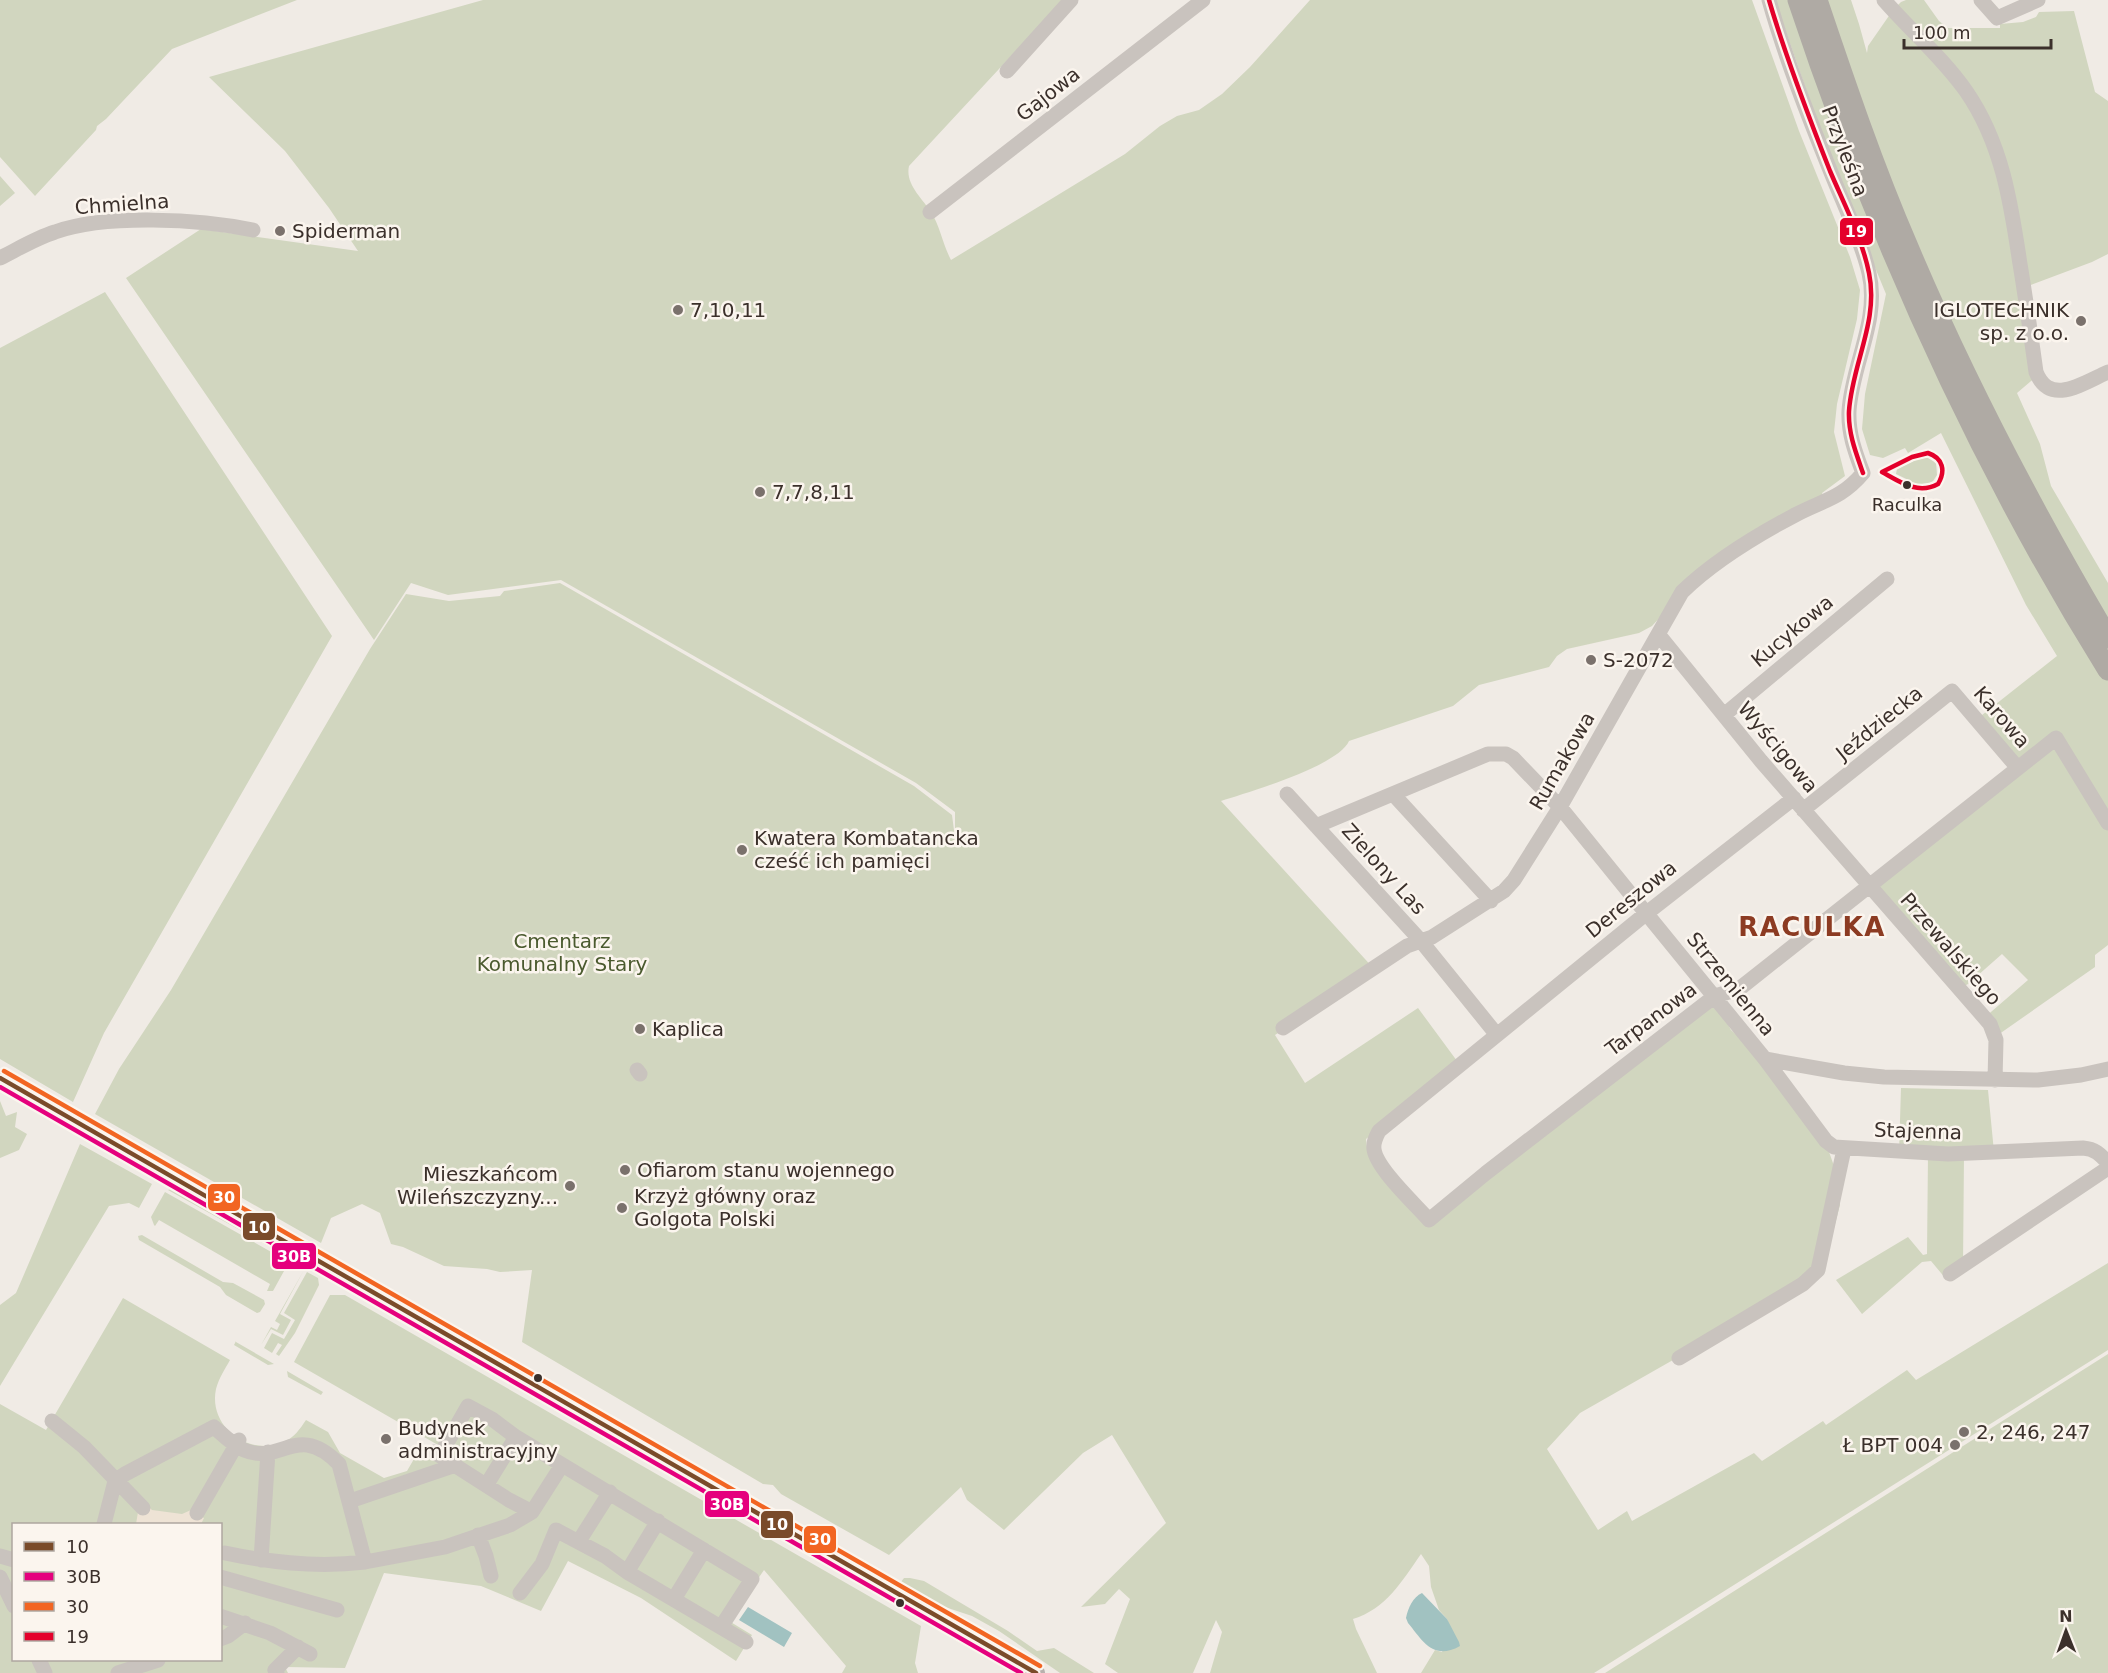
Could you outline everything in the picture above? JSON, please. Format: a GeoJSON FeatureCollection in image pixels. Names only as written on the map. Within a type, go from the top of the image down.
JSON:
{"type":"FeatureCollection","features":[{"type":"Feature","properties":{"kind":"highway"},"geometry":{"type":"LineString","coordinates":[[1798,0],[1859,172],[1891,253],[1929,338],[2009,498],[2108,670]]}},
{"type":"Feature","properties":{"kind":"highway"},"geometry":{"type":"LineString","coordinates":[[1817,0],[1875,167],[1944,330],[2023,489],[2108,638]]}},
{"type":"Feature","properties":{"kind":"main road"},"geometry":{"type":"LineString","coordinates":[[0,1078],[1036,1673]]}},
{"type":"Feature","properties":{"kind":"street"},"geometry":{"type":"LineString","coordinates":[[1007,71],[1071,0]]}},
{"type":"Feature","properties":{"kind":"street","name":"Przyleśna"},"geometry":{"type":"LineString","coordinates":[[1769,0],[1780,38],[1813,129],[1869,273],[1872,300],[1853,384],[1849,413],[1851,438],[1863,473],[1849,489]]}},
{"type":"Feature","properties":{"kind":"street"},"geometry":{"type":"LineString","coordinates":[[1981,0],[1997,18],[2038,0]]}},
{"type":"Feature","properties":{"kind":"street","name":"Gajowa"},"geometry":{"type":"LineString","coordinates":[[930,212],[1192,3]]}},
{"type":"Feature","properties":{"kind":"street"},"geometry":{"type":"LineString","coordinates":[[1892,3],[1951,70],[1968,94],[1996,148],[2013,210],[2036,372],[2041,384],[2051,391],[2065,390],[2108,372]]}},
{"type":"Feature","properties":{"kind":"street","name":"Chmielna"},"geometry":{"type":"LineString","coordinates":[[0,258],[55,232],[105,223],[145,220],[234,226],[253,230]]}},
{"type":"Feature","properties":{"kind":"street","name":"Rumakowa"},"geometry":{"type":"LineString","coordinates":[[1283,1028],[1407,946],[1432,937],[1504,891],[1514,880],[1560,807],[1682,592],[1698,576],[1789,519],[1849,489]]}},
{"type":"Feature","properties":{"kind":"street","name":"Kucykowa"},"geometry":{"type":"LineString","coordinates":[[1725,715],[1887,579]]}},
{"type":"Feature","properties":{"kind":"street","name":"Wyścigowa"},"geometry":{"type":"LineString","coordinates":[[1658,634],[1868,885]]}},
{"type":"Feature","properties":{"kind":"street","name":"Karowa"},"geometry":{"type":"LineString","coordinates":[[1952,691],[2017,767],[2056,738],[2108,823]]}},
{"type":"Feature","properties":{"kind":"street","name":"Jeździecka"},"geometry":{"type":"LineString","coordinates":[[1803,810],[1952,691]]}},
{"type":"Feature","properties":{"kind":"street","name":"Zielony Las"},"geometry":{"type":"LineString","coordinates":[[1316,826],[1497,752],[1513,758],[1560,807]]}},
{"type":"Feature","properties":{"kind":"street","name":"Tarpanowa"},"geometry":{"type":"LineString","coordinates":[[1379,1131],[1373,1147],[1376,1156],[1388,1175],[1429,1220],[1512,1152],[1715,996],[1739,989],[2017,767]]}},
{"type":"Feature","properties":{"kind":"street","name":"Zielony Las"},"geometry":{"type":"LineString","coordinates":[[1287,794],[1421,941]]}},
{"type":"Feature","properties":{"kind":"street"},"geometry":{"type":"LineString","coordinates":[[1393,794],[1491,901]]}},
{"type":"Feature","properties":{"kind":"street","name":"Dereszowa"},"geometry":{"type":"LineString","coordinates":[[1379,1131],[1646,913],[1794,798]]}},
{"type":"Feature","properties":{"kind":"street","name":"Strzemienna"},"geometry":{"type":"LineString","coordinates":[[1560,807],[1765,1059],[1863,1076],[1995,1080],[2059,1078],[2108,1069]]}},
{"type":"Feature","properties":{"kind":"street","name":"Przewalskiego"},"geometry":{"type":"LineString","coordinates":[[1868,885],[1990,1024],[1996,1040],[1995,1080]]}},
{"type":"Feature","properties":{"kind":"street"},"geometry":{"type":"LineString","coordinates":[[1421,941],[1497,1035]]}},
{"type":"Feature","properties":{"kind":"street"},"geometry":{"type":"LineString","coordinates":[[1679,1358],[1803,1284],[1818,1270],[1844,1149],[1834,1147],[1826,1141],[1765,1059]]}},
{"type":"Feature","properties":{"kind":"street","name":"Stajenna"},"geometry":{"type":"LineString","coordinates":[[1844,1149],[1948,1154],[2083,1148],[2092,1149],[2108,1163]]}},
{"type":"Feature","properties":{"kind":"street"},"geometry":{"type":"LineString","coordinates":[[1950,1274],[2108,1168]]}},
{"type":"Feature","properties":{"kind":"street"},"geometry":{"type":"LineString","coordinates":[[532,1512],[437,1453],[468,1406],[752,1579],[721,1627]]}},
{"type":"Feature","properties":{"kind":"street"},"geometry":{"type":"LineString","coordinates":[[52,1421],[84,1447],[143,1508]]}},
{"type":"Feature","properties":{"kind":"street"},"geometry":{"type":"LineString","coordinates":[[104,1523],[115,1481],[214,1426],[261,1454],[296,1444],[311,1445],[328,1453],[339,1464],[365,1562]]}},
{"type":"Feature","properties":{"kind":"street"},"geometry":{"type":"LineString","coordinates":[[487,1484],[516,1437]]}},
{"type":"Feature","properties":{"kind":"street"},"geometry":{"type":"LineString","coordinates":[[197,1513],[241,1444]]}},
{"type":"Feature","properties":{"kind":"street"},"geometry":{"type":"LineString","coordinates":[[261,1560],[268,1452]]}},
{"type":"Feature","properties":{"kind":"street"},"geometry":{"type":"LineString","coordinates":[[350,1501],[456,1465]]}},
{"type":"Feature","properties":{"kind":"street"},"geometry":{"type":"LineString","coordinates":[[225,1553],[261,1560],[312,1565],[342,1565],[446,1547],[510,1525],[532,1512],[562,1465]]}},
{"type":"Feature","properties":{"kind":"street"},"geometry":{"type":"LineString","coordinates":[[579,1541],[610,1492]]}},
{"type":"Feature","properties":{"kind":"street"},"geometry":{"type":"LineString","coordinates":[[627,1572],[658,1521]]}},
{"type":"Feature","properties":{"kind":"street"},"geometry":{"type":"LineString","coordinates":[[520,1593],[542,1564],[556,1530],[579,1541],[746,1642]]}},
{"type":"Feature","properties":{"kind":"street"},"geometry":{"type":"LineString","coordinates":[[478,1535],[491,1576]]}},
{"type":"Feature","properties":{"kind":"street"},"geometry":{"type":"LineString","coordinates":[[674,1599],[704,1550]]}},
{"type":"Feature","properties":{"kind":"street"},"geometry":{"type":"LineString","coordinates":[[0,1577],[12,1602]]}},
{"type":"Feature","properties":{"kind":"street"},"geometry":{"type":"LineString","coordinates":[[222,1578],[336,1615],[222,1587]]}},
{"type":"Feature","properties":{"kind":"street"},"geometry":{"type":"LineString","coordinates":[[222,1617],[245,1623],[304,1650],[272,1672]]}},
{"type":"Feature","properties":{"kind":"street"},"geometry":{"type":"LineString","coordinates":[[222,1638],[245,1623]]}},
{"type":"Feature","properties":{"kind":"street"},"geometry":{"type":"LineString","coordinates":[[118,1673],[152,1661]]}},
{"type":"Feature","properties":{"kind":"green space"},"geometry":{"type":"Polygon","coordinates":[[[0,0],[297,0],[172,49],[97,126],[96,130],[35,196],[0,157],[0,0]]]}},
{"type":"Feature","properties":{"kind":"green space","name":"Cmentarz Komunalny Stary"},"geometry":{"type":"Polygon","coordinates":[[[483,0],[1063,0],[909,166],[909,179],[934,217],[951,260],[1125,154],[1160,126],[1177,116],[1199,110],[1222,94],[1250,67],[1310,0],[1752,0],[1799,131],[1850,257],[1860,290],[1857,319],[1837,404],[1834,432],[1845,476],[1822,493],[1824,498],[1778,519],[1664,613],[1652,626],[1639,633],[1567,649],[1557,656],[1549,667],[1479,685],[1453,706],[1349,741],[1328,760],[1311,769],[1221,801],[1375,970],[1275,1035],[1305,1083],[1418,1008],[1460,1065],[1366,1139],[1367,1148],[1429,1219],[1716,1001],[1731,1030],[1748,1045],[1828,1149],[1840,1183],[1840,1205],[1834,1228],[1808,1283],[1580,1413],[1547,1449],[1598,1530],[1627,1511],[1632,1521],[1754,1453],[1762,1461],[1823,1421],[1826,1425],[1907,1370],[1916,1380],[2108,1263],[2108,1350],[1594,1673],[1421,1673],[1435,1650],[1442,1652],[1451,1630],[1447,1619],[1439,1610],[1431,1587],[1429,1566],[1421,1554],[1400,1584],[1384,1601],[1353,1619],[1377,1673],[1210,1673],[1222,1632],[1216,1620],[1193,1673],[1118,1673],[1105,1664],[1130,1599],[1119,1589],[1105,1604],[1081,1607],[1166,1523],[1112,1435],[1083,1453],[1004,1530],[967,1500],[961,1487],[889,1555],[781,1494],[773,1485],[763,1484],[522,1342],[532,1270],[500,1272],[444,1266],[403,1247],[391,1244],[380,1213],[362,1204],[331,1218],[321,1243],[95,1114],[119,1069],[171,990],[370,649],[406,594],[449,601],[500,596],[504,591],[560,583],[914,786],[952,815],[955,838],[955,812],[916,783],[561,580],[448,595],[411,583],[374,640],[126,278],[201,229],[358,251],[329,208],[285,151],[209,77],[483,0]]]}},
{"type":"Feature","properties":{"kind":"green space"},"geometry":{"type":"Polygon","coordinates":[[[1775,0],[1851,0],[1867,53],[1868,46],[1893,10],[1906,0],[1924,0],[1939,21],[1948,28],[2000,28],[2000,24],[2023,22],[2036,17],[2039,12],[2074,11],[2095,92],[2108,101],[2108,254],[2023,288],[2037,376],[2017,393],[2040,444],[2051,486],[2108,583],[2108,945],[2095,955],[2095,967],[1995,1037],[1984,1018],[2028,980],[2002,954],[1968,984],[1957,990],[1867,888],[2016,767],[1977,719],[2057,656],[2026,605],[1941,433],[1908,453],[1905,448],[1883,458],[1870,455],[1862,429],[1865,394],[1886,294],[1831,161],[1775,0]]]}},
{"type":"Feature","properties":{"kind":"green space"},"geometry":{"type":"Polygon","coordinates":[[[0,176],[15,193],[0,206],[0,176]]]}},
{"type":"Feature","properties":{"kind":"green space"},"geometry":{"type":"Polygon","coordinates":[[[105,292],[332,636],[104,1033],[73,1102],[0,1059],[0,348],[105,292]]]}},
{"type":"Feature","properties":{"kind":"green space"},"geometry":{"type":"Polygon","coordinates":[[[1920,458],[1928,458],[1936,463],[1937,475],[1931,484],[1921,486],[1896,474],[1897,469],[1920,458]]]}},
{"type":"Feature","properties":{"kind":"green space"},"geometry":{"type":"Polygon","coordinates":[[[1901,1088],[1988,1090],[1994,1152],[1964,1155],[1963,1266],[1946,1279],[1931,1261],[1922,1262],[1862,1314],[1836,1280],[1908,1237],[1923,1255],[1927,1254],[1928,1154],[1899,1153],[1901,1088]]]}},
{"type":"Feature","properties":{"kind":"green space"},"geometry":{"type":"Polygon","coordinates":[[[0,1101],[6,1116],[17,1112],[15,1127],[27,1134],[19,1150],[0,1158],[0,1101]]]}},
{"type":"Feature","properties":{"kind":"green space"},"geometry":{"type":"Polygon","coordinates":[[[80,1144],[152,1184],[139,1208],[129,1203],[109,1206],[0,1386],[0,1305],[16,1293],[80,1144]]]}},
{"type":"Feature","properties":{"kind":"green space"},"geometry":{"type":"Polygon","coordinates":[[[173,1188],[288,1252],[290,1258],[168,1190],[173,1188]]]}},
{"type":"Feature","properties":{"kind":"green space"},"geometry":{"type":"Polygon","coordinates":[[[165,1192],[289,1262],[273,1291],[267,1291],[270,1284],[159,1220],[155,1226],[151,1217],[165,1192]]]}},
{"type":"Feature","properties":{"kind":"green space"},"geometry":{"type":"Polygon","coordinates":[[[142,1235],[223,1282],[233,1283],[264,1300],[265,1304],[257,1313],[226,1295],[220,1287],[139,1240],[138,1236],[142,1235]]]}},
{"type":"Feature","properties":{"kind":"green space"},"geometry":{"type":"Polygon","coordinates":[[[354,1269],[480,1341],[478,1342],[353,1271],[354,1269]]]}},
{"type":"Feature","properties":{"kind":"green space"},"geometry":{"type":"Polygon","coordinates":[[[304,1270],[280,1314],[291,1320],[283,1335],[271,1329],[261,1345],[271,1327],[277,1330],[280,1324],[275,1321],[304,1270]]]}},
{"type":"Feature","properties":{"kind":"green space"},"geometry":{"type":"Polygon","coordinates":[[[307,1272],[318,1278],[319,1285],[295,1333],[279,1356],[276,1354],[282,1345],[278,1343],[272,1353],[264,1348],[272,1333],[284,1339],[295,1320],[284,1313],[307,1272]]]}},
{"type":"Feature","properties":{"kind":"green space"},"geometry":{"type":"Polygon","coordinates":[[[330,1295],[345,1295],[921,1626],[915,1663],[918,1673],[842,1673],[846,1666],[764,1570],[729,1621],[752,1635],[736,1661],[641,1598],[568,1561],[541,1611],[481,1586],[384,1573],[345,1668],[285,1667],[288,1673],[0,1673],[0,1404],[46,1430],[123,1298],[230,1360],[217,1385],[215,1403],[218,1415],[225,1426],[245,1442],[270,1446],[283,1442],[294,1436],[306,1420],[328,1432],[340,1453],[384,1478],[407,1471],[418,1452],[431,1460],[438,1445],[294,1362],[330,1295]]]}},
{"type":"Feature","properties":{"kind":"green space"},"geometry":{"type":"Polygon","coordinates":[[[236,1341],[274,1364],[268,1365],[234,1345],[236,1341]]]}},
{"type":"Feature","properties":{"kind":"green space"},"geometry":{"type":"Polygon","coordinates":[[[2108,1354],[2108,1673],[1605,1673],[2108,1354]]]}},
{"type":"Feature","properties":{"kind":"green space"},"geometry":{"type":"Polygon","coordinates":[[[287,1371],[323,1392],[321,1395],[288,1377],[287,1371]]]}},
{"type":"Feature","properties":{"kind":"green space"},"geometry":{"type":"Polygon","coordinates":[[[904,1578],[924,1581],[1037,1651],[1054,1648],[1094,1673],[1060,1673],[999,1631],[972,1616],[942,1606],[901,1582],[904,1578]]]}},
{"type":"Feature","properties":{"kind":"green space"},"geometry":{"type":"Polygon","coordinates":[[[951,1634],[1020,1673],[1013,1673],[948,1636],[951,1634]]]}},
{"type":"Feature","properties":{"kind":"shaded area"},"geometry":{"type":"Polygon","coordinates":[[[147,1505],[152,1510],[182,1514],[191,1510],[204,1518],[202,1523],[136,1523],[138,1512],[147,1505]]]}},
{"type":"Feature","properties":{"kind":"water"},"geometry":{"type":"Polygon","coordinates":[[[1422,1593],[1447,1619],[1460,1646],[1451,1650],[1436,1650],[1424,1642],[1408,1623],[1406,1618],[1410,1607],[1416,1597],[1422,1593]]]}},
{"type":"Feature","properties":{"kind":"water"},"geometry":{"type":"Polygon","coordinates":[[[748,1607],[792,1633],[784,1647],[739,1620],[748,1607]]]}},
{"type":"Feature","properties":{"kind":"transit line","name":"19"},"geometry":{"type":"LineString","coordinates":[[1769,0],[1798,86],[1857,234],[1869,273],[1871,308],[1849,411],[1851,435],[1863,473]]}},
{"type":"Feature","properties":{"kind":"transit line","name":"19"},"geometry":{"type":"LineString","coordinates":[[1928,453],[1937,458],[1942,466],[1938,484],[1931,487],[1909,486],[1882,472],[1912,457],[1928,453]]}},
{"type":"Feature","properties":{"kind":"transit line","name":"30"},"geometry":{"type":"LineString","coordinates":[[4,1071],[1040,1666]]}},
{"type":"Feature","properties":{"kind":"transit line","name":"10"},"geometry":{"type":"LineString","coordinates":[[0,1078],[1036,1673]]}},
{"type":"Feature","properties":{"kind":"transit line","name":"30B"},"geometry":{"type":"LineString","coordinates":[[0,1087],[1021,1673]]}},
{"type":"Feature","properties":{"kind":"place","name":"Spiderman"},"geometry":{"type":"Point","coordinates":[280,231]}},
{"type":"Feature","properties":{"kind":"place","name":"7,10,11"},"geometry":{"type":"Point","coordinates":[678,310]}},
{"type":"Feature","properties":{"kind":"place","name":"IGLOTECHNIK sp. z o.o."},"geometry":{"type":"Point","coordinates":[2081,321]}},
{"type":"Feature","properties":{"kind":"place","name":"Raculka"},"geometry":{"type":"Point","coordinates":[1907,485]}},
{"type":"Feature","properties":{"kind":"place","name":"7,7,8,11"},"geometry":{"type":"Point","coordinates":[760,492]}},
{"type":"Feature","properties":{"kind":"place","name":"S-2072"},"geometry":{"type":"Point","coordinates":[1591,660]}},
{"type":"Feature","properties":{"kind":"place","name":"Kwatera Kombatancka cześć ich pamięci"},"geometry":{"type":"Point","coordinates":[742,850]}},
{"type":"Feature","properties":{"kind":"place","name":"Kaplica"},"geometry":{"type":"Point","coordinates":[640,1029]}},
{"type":"Feature","properties":{"kind":"place","name":"Ofiarom stanu wojennego"},"geometry":{"type":"Point","coordinates":[625,1170]}},
{"type":"Feature","properties":{"kind":"place","name":"Mieszkańcom Wileńszczyzny..."},"geometry":{"type":"Point","coordinates":[570,1186]}},
{"type":"Feature","properties":{"kind":"place","name":"Krzyż główny oraz Golgota Polski"},"geometry":{"type":"Point","coordinates":[622,1208]}},
{"type":"Feature","properties":{"kind":"place","name":"2, 246, 247"},"geometry":{"type":"Point","coordinates":[1964,1432]}},
{"type":"Feature","properties":{"kind":"place","name":"Budynek administracyjny"},"geometry":{"type":"Point","coordinates":[386,1439]}},
{"type":"Feature","properties":{"kind":"place","name":"Ł BPT 004"},"geometry":{"type":"Point","coordinates":[1955,1445]}},
{"type":"Feature","properties":{"kind":"district","name":"RACULKA"},"geometry":{"type":"Point","coordinates":[1812,927]}}]}
